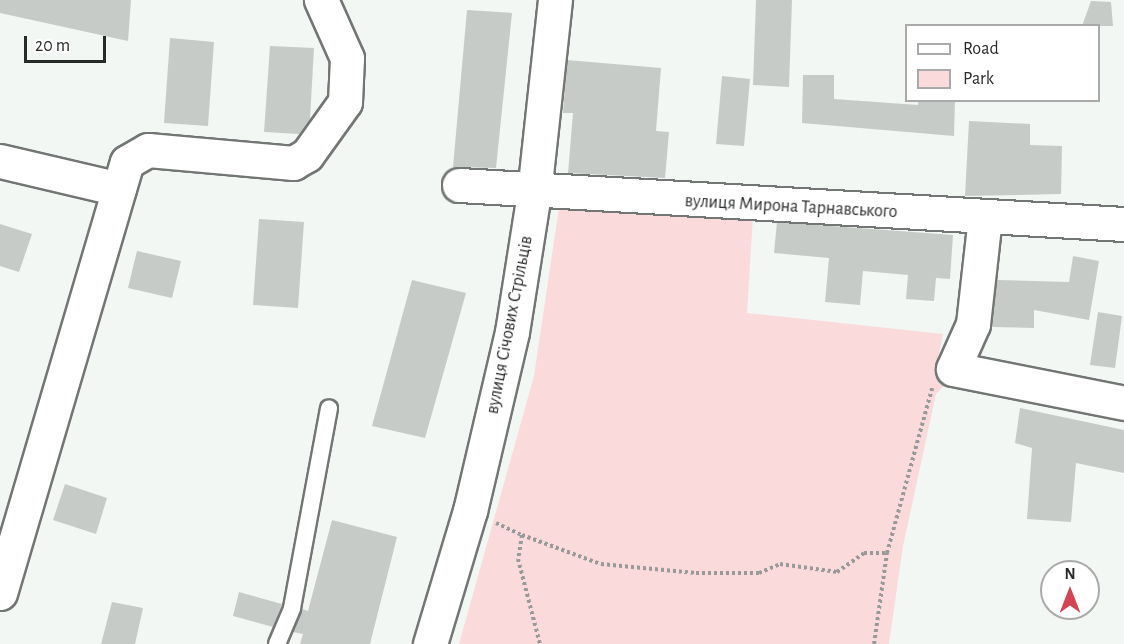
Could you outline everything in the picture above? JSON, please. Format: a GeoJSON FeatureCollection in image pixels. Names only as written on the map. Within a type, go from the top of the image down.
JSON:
{"type":"FeatureCollection","features":[{"type":"Feature","properties":{"kind":"street"},"geometry":{"type":"LineString","coordinates":[[0,592],[128,162],[148,150],[293,163],[307,155],[345,102],[347,58],[321,0]]}},
{"type":"Feature","properties":{"kind":"street","name":"вулиця Січових Стрільців"},"geometry":{"type":"LineString","coordinates":[[430,644],[476,489],[512,332],[534,193],[555,0]]}},
{"type":"Feature","properties":{"kind":"street"},"geometry":{"type":"LineString","coordinates":[[0,161],[119,189]]}},
{"type":"Feature","properties":{"kind":"street","name":"вулиця Мирона Тарнавського"},"geometry":{"type":"LineString","coordinates":[[459,185],[534,193],[1124,224]]}},
{"type":"Feature","properties":{"kind":"street"},"geometry":{"type":"LineString","coordinates":[[985,217],[973,324],[947,373],[1124,403]]}},
{"type":"Feature","properties":{"kind":"lane"},"geometry":{"type":"LineString","coordinates":[[277,644],[292,608],[330,408]]}},
{"type":"Feature","properties":{"kind":"path"},"geometry":{"type":"LineString","coordinates":[[874,644],[887,553],[927,395],[947,373]]}},
{"type":"Feature","properties":{"kind":"path"},"geometry":{"type":"LineString","coordinates":[[492,522],[601,564],[696,573],[759,573],[780,564],[837,572],[864,553],[887,553]]}},
{"type":"Feature","properties":{"kind":"path"},"geometry":{"type":"LineString","coordinates":[[522,535],[518,559],[540,644]]}},
{"type":"Feature","properties":{"kind":"green space"},"geometry":{"type":"Polygon","coordinates":[[[560,201],[753,216],[747,313],[943,334],[935,373],[949,380],[936,394],[903,546],[889,644],[459,644],[534,376],[560,201]]]}},
{"type":"Feature","properties":{"kind":"building"},"geometry":{"type":"Polygon","coordinates":[[[0,0],[131,0],[128,41],[0,13],[0,0]]]}},
{"type":"Feature","properties":{"kind":"building"},"geometry":{"type":"Polygon","coordinates":[[[756,0],[792,0],[789,87],[753,85],[756,0]]]}},
{"type":"Feature","properties":{"kind":"building"},"geometry":{"type":"Polygon","coordinates":[[[1091,1],[1111,2],[1113,26],[1083,24],[1091,1]]]}},
{"type":"Feature","properties":{"kind":"building"},"geometry":{"type":"Polygon","coordinates":[[[467,10],[512,13],[496,168],[453,167],[467,10]]]}},
{"type":"Feature","properties":{"kind":"building"},"geometry":{"type":"Polygon","coordinates":[[[170,38],[214,42],[208,126],[164,123],[170,38]]]}},
{"type":"Feature","properties":{"kind":"building"},"geometry":{"type":"Polygon","coordinates":[[[270,46],[314,48],[310,119],[299,134],[264,132],[270,46]]]}},
{"type":"Feature","properties":{"kind":"building"},"geometry":{"type":"Polygon","coordinates":[[[567,60],[661,68],[656,131],[669,132],[665,178],[568,173],[573,113],[563,113],[567,60]]]}},
{"type":"Feature","properties":{"kind":"building"},"geometry":{"type":"Polygon","coordinates":[[[803,75],[834,75],[834,99],[918,105],[918,102],[955,102],[954,136],[802,123],[803,75]]]}},
{"type":"Feature","properties":{"kind":"building"},"geometry":{"type":"Polygon","coordinates":[[[722,76],[750,79],[744,146],[716,144],[722,76]]]}},
{"type":"Feature","properties":{"kind":"building"},"geometry":{"type":"Polygon","coordinates":[[[969,121],[1030,124],[1030,145],[1062,146],[1061,194],[965,196],[969,121]]]}},
{"type":"Feature","properties":{"kind":"building"},"geometry":{"type":"Polygon","coordinates":[[[259,219],[304,222],[298,308],[253,305],[259,219]]]}},
{"type":"Feature","properties":{"kind":"building"},"geometry":{"type":"Polygon","coordinates":[[[777,222],[953,235],[950,279],[936,278],[934,301],[906,299],[908,275],[863,271],[860,305],[825,302],[829,258],[774,253],[777,222]]]}},
{"type":"Feature","properties":{"kind":"building"},"geometry":{"type":"Polygon","coordinates":[[[0,224],[32,234],[19,272],[0,266],[0,224]]]}},
{"type":"Feature","properties":{"kind":"building"},"geometry":{"type":"Polygon","coordinates":[[[137,251],[181,261],[172,298],[128,288],[137,251]]]}},
{"type":"Feature","properties":{"kind":"building"},"geometry":{"type":"Polygon","coordinates":[[[1073,256],[1099,261],[1089,320],[1034,310],[1034,328],[992,327],[997,280],[1069,282],[1073,256]]]}},
{"type":"Feature","properties":{"kind":"building"},"geometry":{"type":"Polygon","coordinates":[[[412,280],[466,293],[425,438],[372,426],[412,280]]]}},
{"type":"Feature","properties":{"kind":"building"},"geometry":{"type":"Polygon","coordinates":[[[1098,312],[1122,316],[1115,368],[1090,365],[1098,312]]]}},
{"type":"Feature","properties":{"kind":"building"},"geometry":{"type":"Polygon","coordinates":[[[1020,408],[1124,430],[1124,473],[1076,463],[1071,522],[1027,519],[1032,448],[1015,443],[1020,408]]]}},
{"type":"Feature","properties":{"kind":"building"},"geometry":{"type":"Polygon","coordinates":[[[65,484],[107,498],[96,534],[53,520],[65,484]]]}},
{"type":"Feature","properties":{"kind":"building"},"geometry":{"type":"Polygon","coordinates":[[[332,520],[397,537],[370,644],[300,644],[303,634],[293,632],[302,609],[308,611],[332,520]]]}},
{"type":"Feature","properties":{"kind":"building"},"geometry":{"type":"Polygon","coordinates":[[[239,592],[282,604],[273,627],[233,616],[239,592]]]}},
{"type":"Feature","properties":{"kind":"building"},"geometry":{"type":"Polygon","coordinates":[[[112,602],[143,608],[135,644],[101,644],[112,602]]]}}]}
